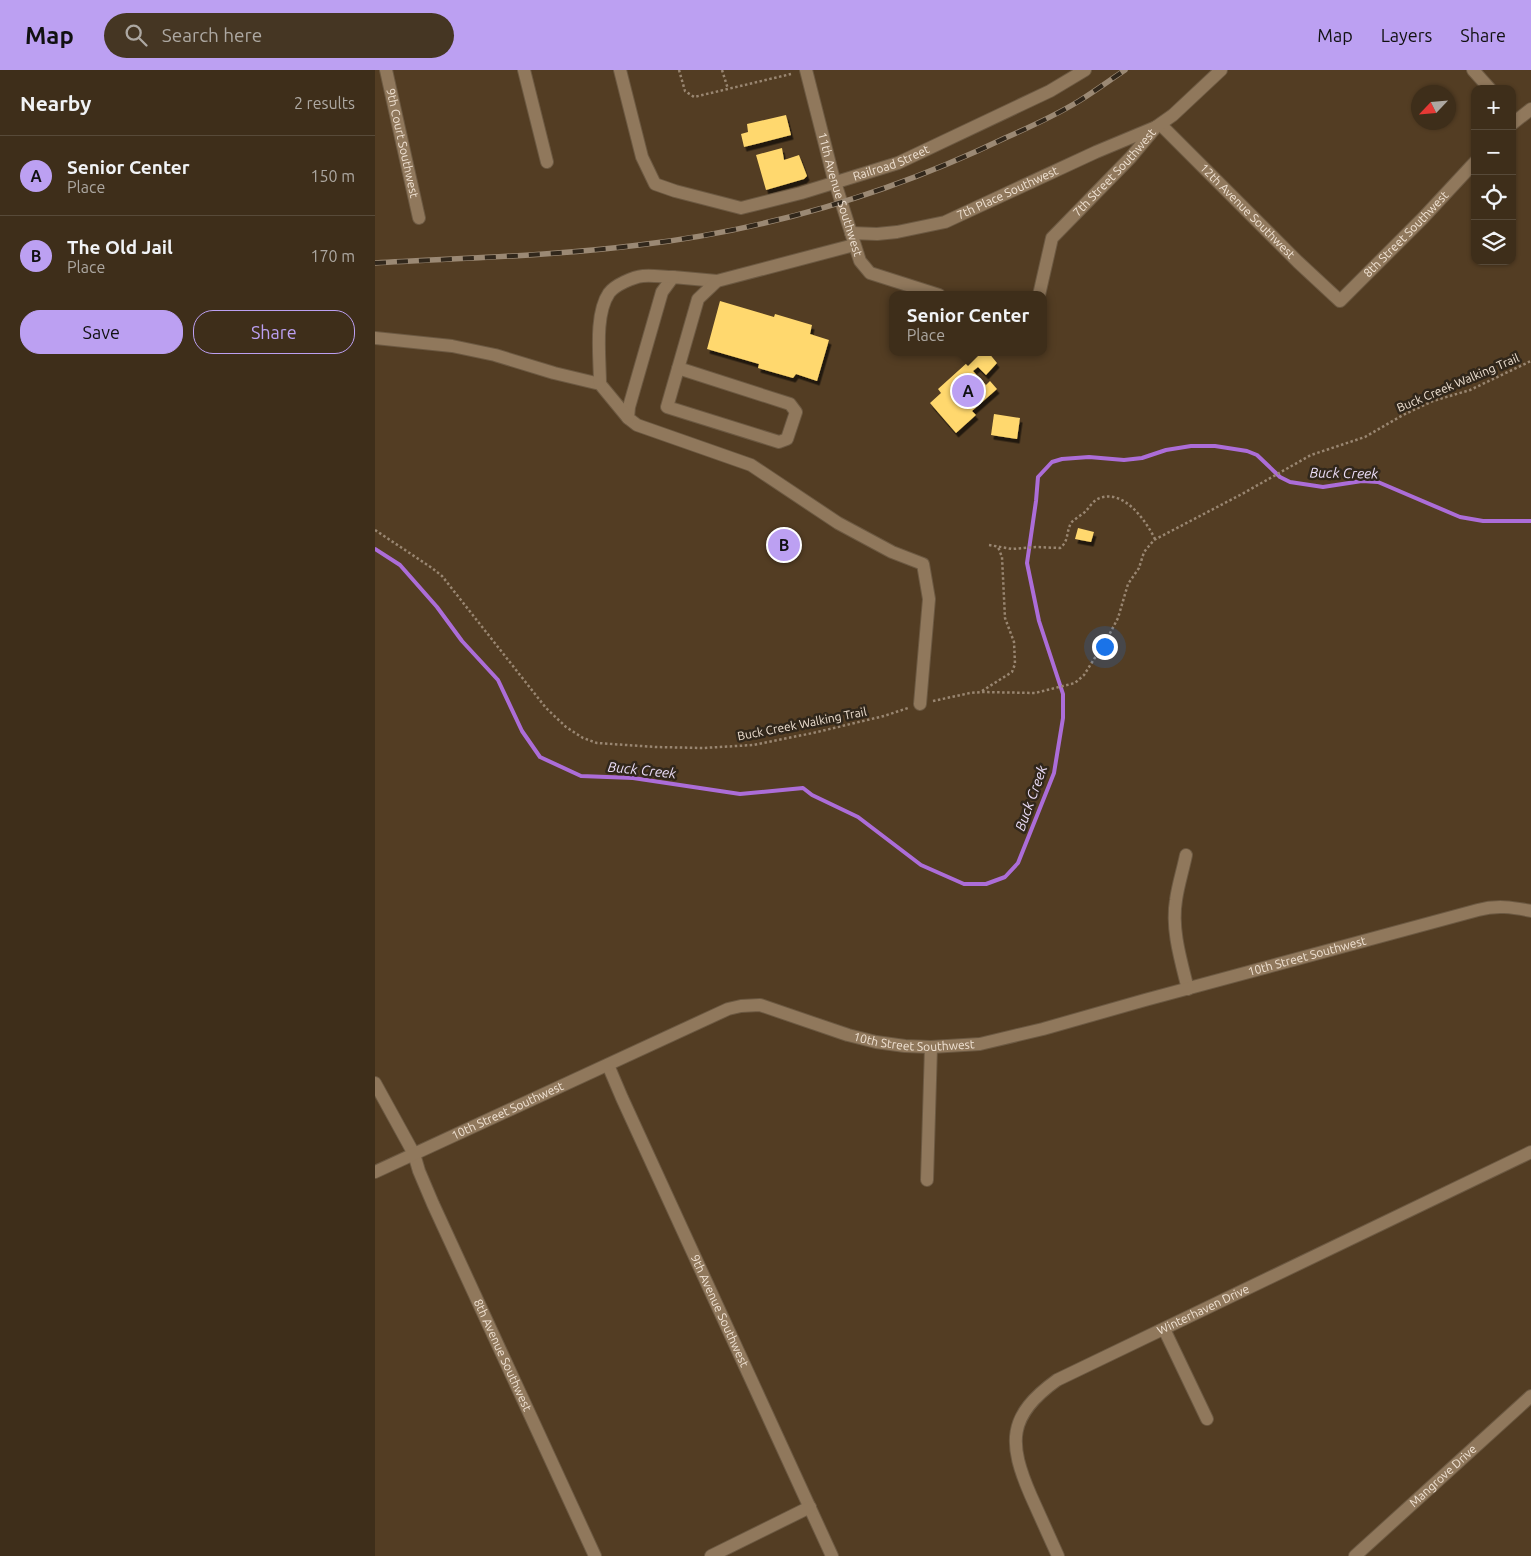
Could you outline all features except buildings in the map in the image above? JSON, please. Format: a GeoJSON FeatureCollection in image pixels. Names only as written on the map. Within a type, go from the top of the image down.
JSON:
{"type":"FeatureCollection","features":[{"type":"Feature","properties":{"kind":"street","name":"9th Court Southwest"},"geometry":{"type":"LineString","coordinates":[[386,70],[419,218]]}},
{"type":"Feature","properties":{"kind":"street"},"geometry":{"type":"LineString","coordinates":[[524,70],[547,162]]}},
{"type":"Feature","properties":{"kind":"street","name":"Railroad Street"},"geometry":{"type":"LineString","coordinates":[[620,70],[642,157],[655,184],[741,208],[836,183],[898,163],[1050,91],[1085,70]]}},
{"type":"Feature","properties":{"kind":"street","name":"11th Avenue Southwest"},"geometry":{"type":"LineString","coordinates":[[806,70],[836,183],[860,261],[870,274],[926,291]]}},
{"type":"Feature","properties":{"kind":"street","name":"7th Street Southwest"},"geometry":{"type":"LineString","coordinates":[[1040,291],[1052,238],[1159,126],[1221,70]]}},
{"type":"Feature","properties":{"kind":"street"},"geometry":{"type":"LineString","coordinates":[[1473,70],[1486,85]]}},
{"type":"Feature","properties":{"kind":"street"},"geometry":{"type":"LineString","coordinates":[[1516,117],[1531,108]]}},
{"type":"Feature","properties":{"kind":"street","name":"7th Place Southwest"},"geometry":{"type":"LineString","coordinates":[[717,281],[852,239],[945,222],[1097,152],[1159,126]]}},
{"type":"Feature","properties":{"kind":"street","name":"12th Avenue Southwest"},"geometry":{"type":"LineString","coordinates":[[1159,126],[1336,298]]}},
{"type":"Feature","properties":{"kind":"street","name":"8th Street Southwest"},"geometry":{"type":"LineString","coordinates":[[1336,298],[1340,301],[1423,218],[1471,166]]}},
{"type":"Feature","properties":{"kind":"street"},"geometry":{"type":"LineString","coordinates":[[600,384],[600,328],[603,308],[609,292],[625,282],[642,276],[717,281]]}},
{"type":"Feature","properties":{"kind":"street"},"geometry":{"type":"LineString","coordinates":[[628,418],[629,407],[662,292],[673,277]]}},
{"type":"Feature","properties":{"kind":"street"},"geometry":{"type":"LineString","coordinates":[[678,368],[790,404],[796,412],[787,438],[779,442],[667,407],[678,368],[698,299],[717,281]]}},
{"type":"Feature","properties":{"kind":"street"},"geometry":{"type":"LineString","coordinates":[[375,338],[452,346],[495,355],[554,373],[600,384],[628,418],[637,425],[751,465],[838,523],[893,552],[923,564],[929,599],[920,704]]}},
{"type":"Feature","properties":{"kind":"street"},"geometry":{"type":"LineString","coordinates":[[1186,855],[1175,902],[1175,917],[1188,989]]}},
{"type":"Feature","properties":{"kind":"street","name":"10th Street Southwest"},"geometry":{"type":"LineString","coordinates":[[375,1172],[729,1009],[750,1004],[773,1008],[812,1023],[876,1042],[931,1047],[980,1044],[1003,1040],[1478,910],[1497,906],[1531,911]]}},
{"type":"Feature","properties":{"kind":"street"},"geometry":{"type":"LineString","coordinates":[[927,1180],[931,1047]]}},
{"type":"Feature","properties":{"kind":"street","name":"9th Avenue Southwest"},"geometry":{"type":"LineString","coordinates":[[608,1065],[832,1556]]}},
{"type":"Feature","properties":{"kind":"street","name":"8th Avenue Southwest"},"geometry":{"type":"LineString","coordinates":[[375,1083],[413,1154],[433,1204],[595,1556]]}},
{"type":"Feature","properties":{"kind":"street","name":"Winterhaven Drive"},"geometry":{"type":"LineString","coordinates":[[1057,1556],[1018,1463],[1015,1441],[1024,1412],[1040,1392],[1057,1380],[1531,1152]]}},
{"type":"Feature","properties":{"kind":"street"},"geometry":{"type":"LineString","coordinates":[[1164,1329],[1207,1419]]}},
{"type":"Feature","properties":{"kind":"street","name":"Mangrove Drive"},"geometry":{"type":"LineString","coordinates":[[1355,1556],[1531,1396]]}},
{"type":"Feature","properties":{"kind":"street"},"geometry":{"type":"LineString","coordinates":[[711,1556],[810,1507]]}},
{"type":"Feature","properties":{"kind":"path"},"geometry":{"type":"LineString","coordinates":[[679,70],[685,91],[694,98],[791,74]]}},
{"type":"Feature","properties":{"kind":"path"},"geometry":{"type":"LineString","coordinates":[[723,70],[728,89]]}},
{"type":"Feature","properties":{"kind":"path","name":"Buck Creek Walking Trail"},"geometry":{"type":"LineString","coordinates":[[375,530],[442,576],[546,708],[566,727],[583,738],[597,743],[656,748],[753,745],[861,722],[920,704],[962,694],[981,692],[1035,693],[1075,682],[1084,675],[1108,637],[1118,618],[1128,584],[1139,568],[1144,552],[1155,539],[1309,456],[1365,437],[1403,415],[1433,401],[1470,390],[1531,361]]}},
{"type":"Feature","properties":{"kind":"path"},"geometry":{"type":"LineString","coordinates":[[989,545],[1012,549],[1021,547],[1060,548],[1065,544],[1071,523],[1088,509],[1092,503],[1108,496],[1117,497],[1129,504],[1142,518],[1155,539]]}},
{"type":"Feature","properties":{"kind":"path"},"geometry":{"type":"LineString","coordinates":[[981,692],[1012,672],[1015,664],[1014,642],[1005,618],[1002,557],[998,548]]}},
{"type":"Feature","properties":{"kind":"waterway","name":"Buck Creek"},"geometry":{"type":"LineString","coordinates":[[375,549],[400,565],[437,607],[462,641],[498,680],[522,731],[540,757],[581,776],[633,778],[740,794],[803,788],[812,795],[858,817],[921,865],[964,884],[986,884],[1005,877],[1018,863],[1054,773],[1063,718],[1063,694],[1039,621],[1027,563],[1038,477],[1052,462],[1062,459],[1089,457],[1124,460],[1142,458],[1166,450],[1191,446],[1215,446],[1247,451],[1257,455],[1280,477],[1290,482],[1323,487],[1362,481],[1378,482],[1460,517],[1483,521],[1531,521]]}},
{"type":"Feature","properties":{"kind":"railway"},"geometry":{"type":"LineString","coordinates":[[375,263],[606,249],[734,230],[781,219],[873,192],[962,158],[1061,111],[1125,70]]}},
{"type":"Feature","properties":{"kind":"place","name":"Senior Center"},"geometry":{"type":"Point","coordinates":[968,391]}},
{"type":"Feature","properties":{"kind":"place","name":"The Old Jail"},"geometry":{"type":"Point","coordinates":[784,545]}}]}
